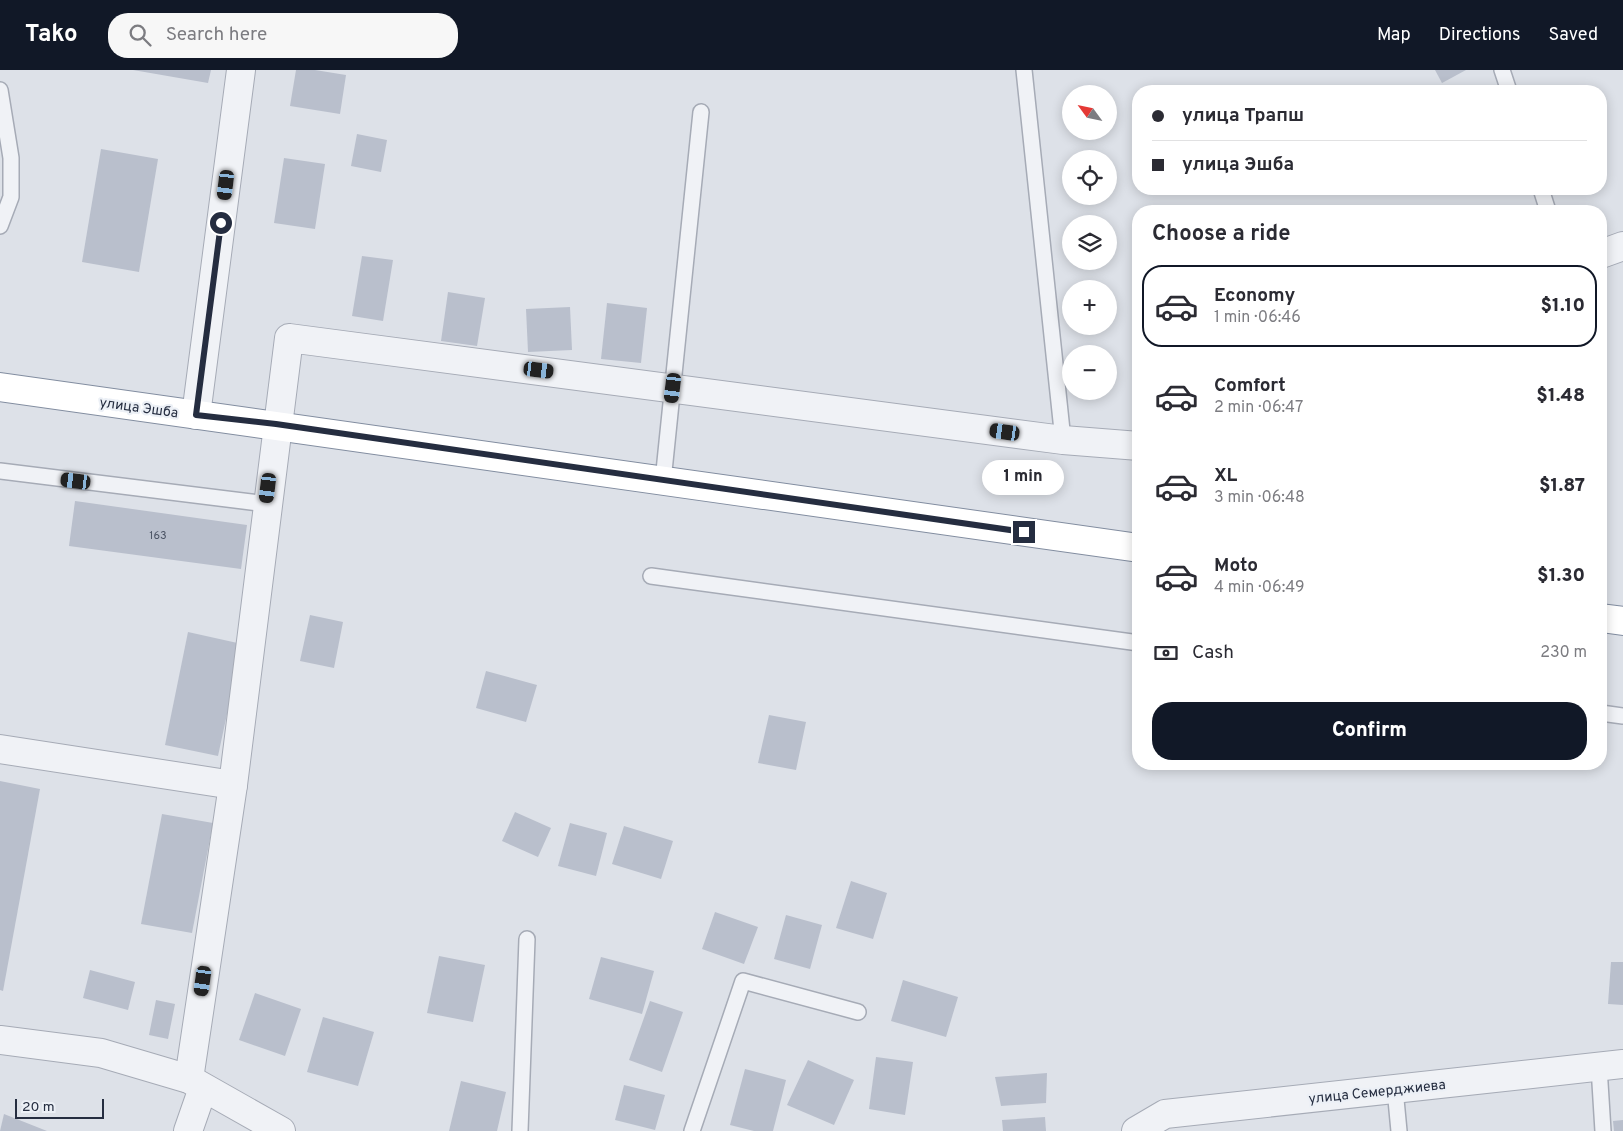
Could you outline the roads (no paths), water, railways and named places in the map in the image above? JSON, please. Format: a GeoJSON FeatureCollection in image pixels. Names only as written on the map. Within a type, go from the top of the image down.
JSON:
{"type":"FeatureCollection","features":[{"type":"Feature","properties":{"kind":"highway","name":"улица Эшба"},"geometry":{"type":"LineString","coordinates":[[0,387],[196,415],[276,424],[1132,547]]}},
{"type":"Feature","properties":{"kind":"highway"},"geometry":{"type":"LineString","coordinates":[[1607,619],[1623,621]]}},
{"type":"Feature","properties":{"kind":"street"},"geometry":{"type":"LineString","coordinates":[[196,415],[241,70]]}},
{"type":"Feature","properties":{"kind":"street"},"geometry":{"type":"LineString","coordinates":[[1607,252],[1623,246]]}},
{"type":"Feature","properties":{"kind":"street"},"geometry":{"type":"LineString","coordinates":[[188,1131],[196,1084],[276,424],[289,338],[1063,440],[1132,445]]}},
{"type":"Feature","properties":{"kind":"street"},"geometry":{"type":"LineString","coordinates":[[0,748],[232,785]]}},
{"type":"Feature","properties":{"kind":"street"},"geometry":{"type":"LineString","coordinates":[[0,1040],[101,1053],[196,1084],[281,1131]]}},
{"type":"Feature","properties":{"kind":"street","name":"улица Семерджиева"},"geometry":{"type":"LineString","coordinates":[[1136,1131],[1165,1114],[1611,1065]]}},
{"type":"Feature","properties":{"kind":"lane"},"geometry":{"type":"LineString","coordinates":[[1024,70],[1063,440]]}},
{"type":"Feature","properties":{"kind":"lane"},"geometry":{"type":"LineString","coordinates":[[1502,70],[1507,85]]}},
{"type":"Feature","properties":{"kind":"lane"},"geometry":{"type":"LineString","coordinates":[[0,90],[11,158],[11,197],[0,226]]}},
{"type":"Feature","properties":{"kind":"lane"},"geometry":{"type":"LineString","coordinates":[[663,481],[701,112]]}},
{"type":"Feature","properties":{"kind":"lane"},"geometry":{"type":"LineString","coordinates":[[0,471],[267,504]]}},
{"type":"Feature","properties":{"kind":"lane"},"geometry":{"type":"LineString","coordinates":[[651,576],[1132,643]]}},
{"type":"Feature","properties":{"kind":"lane"},"geometry":{"type":"LineString","coordinates":[[1607,714],[1623,716]]}},
{"type":"Feature","properties":{"kind":"lane"},"geometry":{"type":"LineString","coordinates":[[520,1131],[527,939]]}},
{"type":"Feature","properties":{"kind":"lane"},"geometry":{"type":"LineString","coordinates":[[692,1131],[743,980],[858,1012]]}},
{"type":"Feature","properties":{"kind":"lane"},"geometry":{"type":"LineString","coordinates":[[1603,1131],[1611,1065]]}},
{"type":"Feature","properties":{"kind":"lane"},"geometry":{"type":"LineString","coordinates":[[1395,1089],[1399,1131]]}}]}
